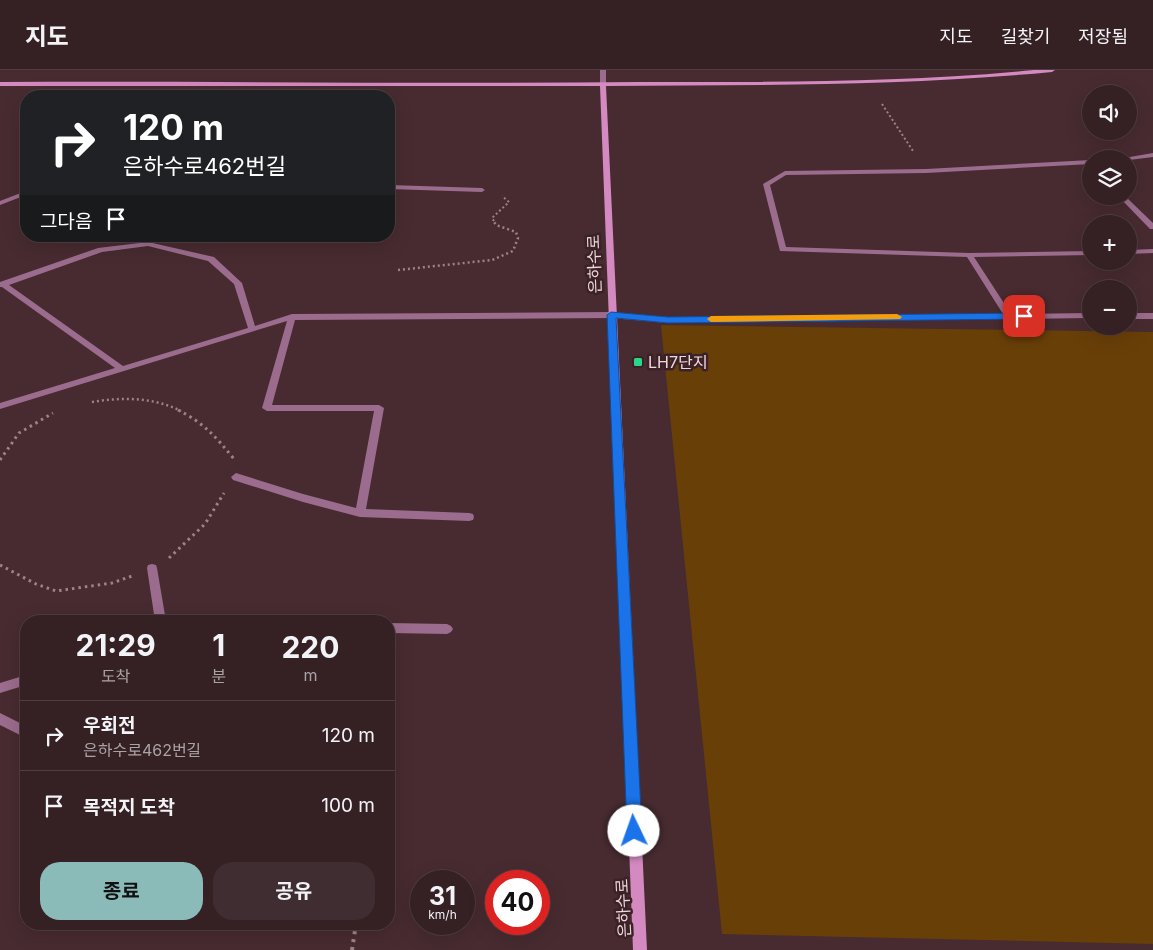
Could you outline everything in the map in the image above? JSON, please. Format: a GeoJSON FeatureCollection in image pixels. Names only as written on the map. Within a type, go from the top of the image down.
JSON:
{"type":"FeatureCollection","features":[{"type":"Feature","properties":{"kind":"street"},"geometry":{"type":"LineString","coordinates":[[603,70],[603,85]]}},
{"type":"Feature","properties":{"kind":"street"},"geometry":{"type":"LineString","coordinates":[[0,84],[603,85],[827,83],[1012,74],[1052,70]]}},
{"type":"Feature","properties":{"kind":"street","name":"은하수로"},"geometry":{"type":"LineString","coordinates":[[603,85],[611,315],[640,950]]}},
{"type":"Feature","properties":{"kind":"street"},"geometry":{"type":"LineString","coordinates":[[1137,157],[1153,155]]}},
{"type":"Feature","properties":{"kind":"street"},"geometry":{"type":"LineString","coordinates":[[1082,162],[926,171],[785,173],[766,184],[783,249],[969,255],[1082,253]]}},
{"type":"Feature","properties":{"kind":"street"},"geometry":{"type":"LineString","coordinates":[[395,187],[482,190]]}},
{"type":"Feature","properties":{"kind":"street"},"geometry":{"type":"LineString","coordinates":[[0,203],[20,195]]}},
{"type":"Feature","properties":{"kind":"street"},"geometry":{"type":"LineString","coordinates":[[1130,205],[1153,227]]}},
{"type":"Feature","properties":{"kind":"street"},"geometry":{"type":"LineString","coordinates":[[1,284],[101,250],[148,244],[211,259],[238,283],[252,329]]}},
{"type":"Feature","properties":{"kind":"street"},"geometry":{"type":"LineString","coordinates":[[1137,252],[1153,252]]}},
{"type":"Feature","properties":{"kind":"street"},"geometry":{"type":"LineString","coordinates":[[969,255],[1008,316]]}},
{"type":"Feature","properties":{"kind":"street"},"geometry":{"type":"LineString","coordinates":[[1,284],[122,369]]}},
{"type":"Feature","properties":{"kind":"street"},"geometry":{"type":"LineString","coordinates":[[0,406],[292,317],[611,315],[668,320],[1082,316]]}},
{"type":"Feature","properties":{"kind":"street"},"geometry":{"type":"LineString","coordinates":[[1137,316],[1153,316]]}},
{"type":"Feature","properties":{"kind":"street"},"geometry":{"type":"LineString","coordinates":[[292,317],[267,408],[380,408],[360,513]]}},
{"type":"Feature","properties":{"kind":"street"},"geometry":{"type":"LineString","coordinates":[[236,477],[360,513],[469,517]]}},
{"type":"Feature","properties":{"kind":"street"},"geometry":{"type":"LineString","coordinates":[[152,568],[160,615]]}},
{"type":"Feature","properties":{"kind":"street"},"geometry":{"type":"LineString","coordinates":[[395,628],[447,629]]}},
{"type":"Feature","properties":{"kind":"street"},"geometry":{"type":"LineString","coordinates":[[0,688],[20,682]]}},
{"type":"Feature","properties":{"kind":"street"},"geometry":{"type":"LineString","coordinates":[[0,719],[20,729]]}},
{"type":"Feature","properties":{"kind":"path"},"geometry":{"type":"LineString","coordinates":[[882,104],[926,171]]}},
{"type":"Feature","properties":{"kind":"path"},"geometry":{"type":"LineString","coordinates":[[398,270],[492,260],[513,251],[518,238],[516,232],[496,225],[492,218],[509,202],[505,196],[482,190]]}},
{"type":"Feature","properties":{"kind":"path"},"geometry":{"type":"LineString","coordinates":[[0,565],[36,584],[56,591],[112,583],[152,568],[169,558],[205,524],[236,477],[236,462],[217,436],[184,411],[146,399],[102,399],[85,404]]}},
{"type":"Feature","properties":{"kind":"path"},"geometry":{"type":"LineString","coordinates":[[0,460],[19,433],[59,410]]}},
{"type":"Feature","properties":{"kind":"path"},"geometry":{"type":"LineString","coordinates":[[352,950],[355,930]]}},
{"type":"Feature","properties":{"kind":"shaded area"},"geometry":{"type":"Polygon","coordinates":[[[661,325],[1082,331],[1082,335],[1137,335],[1137,332],[1153,332],[1153,944],[722,934],[661,325]]]}},
{"type":"Feature","properties":{"kind":"slow traffic"},"geometry":{"type":"LineString","coordinates":[[711,319],[897,317]]}},
{"type":"Feature","properties":{"kind":"place","name":"LH7단지"},"geometry":{"type":"Point","coordinates":[638,362]}},
{"type":"Feature","properties":{"kind":"route"},"geometry":{"type":"LineString","coordinates":[[634,831],[611,315],[668,320],[1024,316]]}}]}
